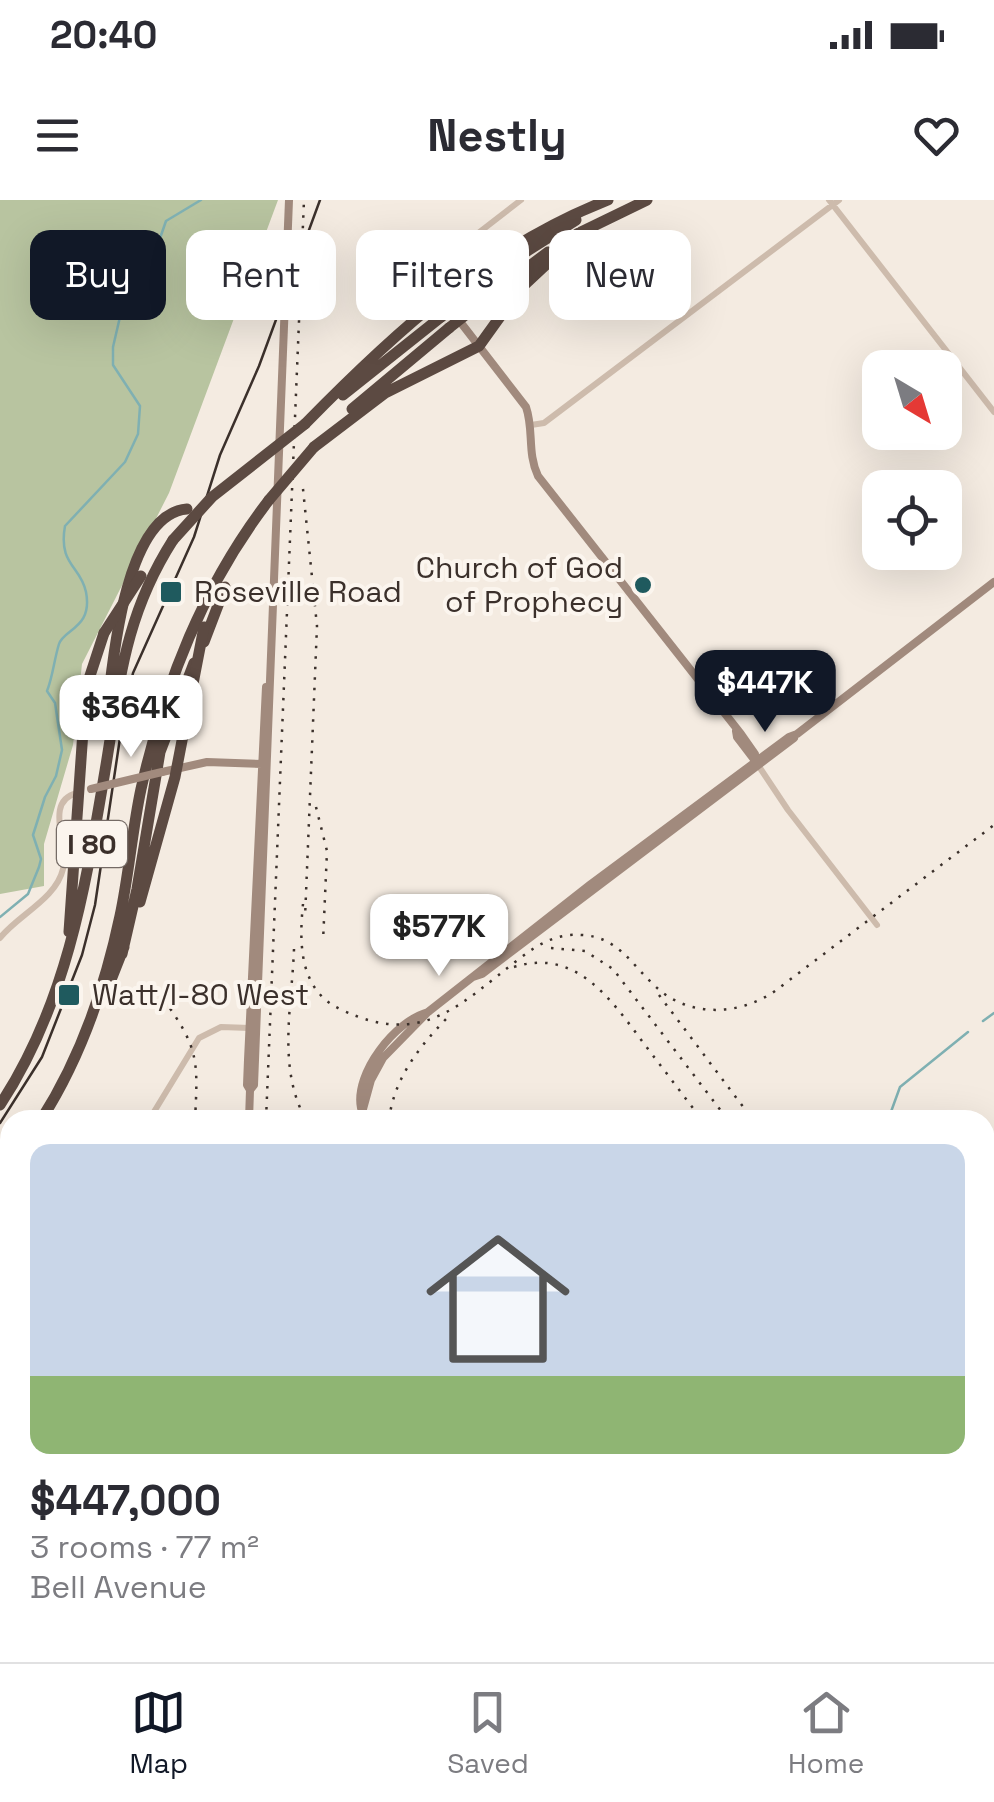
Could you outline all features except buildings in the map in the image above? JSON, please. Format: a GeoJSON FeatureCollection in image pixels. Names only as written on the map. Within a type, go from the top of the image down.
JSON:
{"type":"FeatureCollection","features":[{"type":"Feature","properties":{"kind":"highway"},"geometry":{"type":"LineString","coordinates":[[529,237],[608,200]]}},
{"type":"Feature","properties":{"kind":"highway"},"geometry":{"type":"LineString","coordinates":[[529,250],[616,200]]}},
{"type":"Feature","properties":{"kind":"highway"},"geometry":{"type":"LineString","coordinates":[[585,230],[647,200]]}},
{"type":"Feature","properties":{"kind":"highway"},"geometry":{"type":"LineString","coordinates":[[346,419],[407,380],[479,346],[520,289],[549,262]]}},
{"type":"Feature","properties":{"kind":"highway"},"geometry":{"type":"LineString","coordinates":[[65,966],[85,791],[86,688],[104,633],[141,576],[212,497],[305,424],[417,320]]}},
{"type":"Feature","properties":{"kind":"highway"},"geometry":{"type":"LineString","coordinates":[[346,419],[367,394],[449,320]]}},
{"type":"Feature","properties":{"kind":"highway"},"geometry":{"type":"LineString","coordinates":[[334,398],[445,323]]}},
{"type":"Feature","properties":{"kind":"highway","name":"I 80"},"geometry":{"type":"LineString","coordinates":[[45,1110],[82,1039],[120,916],[154,735],[172,677],[202,607],[232,551],[269,500],[314,447],[346,419]]}},
{"type":"Feature","properties":{"kind":"highway"},"geometry":{"type":"LineString","coordinates":[[82,1039],[98,1013],[122,954],[152,865],[214,598],[269,500]]}},
{"type":"Feature","properties":{"kind":"highway"},"geometry":{"type":"LineString","coordinates":[[105,767],[111,662],[122,600],[137,561],[162,520],[187,509]]}},
{"type":"Feature","properties":{"kind":"highway","name":"I 80"},"geometry":{"type":"LineString","coordinates":[[0,1105],[36,1041],[65,966],[78,922],[124,654],[146,585],[171,540]]}},
{"type":"Feature","properties":{"kind":"highway"},"geometry":{"type":"LineString","coordinates":[[122,954],[160,752],[225,587]]}},
{"type":"Feature","properties":{"kind":"main road"},"geometry":{"type":"LineString","coordinates":[[249,1110],[247,1085],[253,1028],[290,200]]}},
{"type":"Feature","properties":{"kind":"main road"},"geometry":{"type":"LineString","coordinates":[[459,320],[522,401],[531,425],[532,460],[542,481],[756,762]]}},
{"type":"Feature","properties":{"kind":"main road"},"geometry":{"type":"LineString","coordinates":[[361,1110],[364,1083],[383,1048],[405,1025],[428,1012],[479,969],[797,734],[994,582]]}},
{"type":"Feature","properties":{"kind":"main road"},"geometry":{"type":"LineString","coordinates":[[85,791],[207,762],[264,764]]}},
{"type":"Feature","properties":{"kind":"street"},"geometry":{"type":"LineString","coordinates":[[483,230],[521,200]]}},
{"type":"Feature","properties":{"kind":"street"},"geometry":{"type":"LineString","coordinates":[[531,425],[544,423],[834,202],[994,412]]}},
{"type":"Feature","properties":{"kind":"street"},"geometry":{"type":"LineString","coordinates":[[756,762],[789,812],[877,925]]}},
{"type":"Feature","properties":{"kind":"street"},"geometry":{"type":"LineString","coordinates":[[0,938],[48,894],[59,878],[64,858],[60,804],[65,796],[85,791]]}},
{"type":"Feature","properties":{"kind":"street"},"geometry":{"type":"LineString","coordinates":[[154,1110],[199,1038],[222,1028],[253,1028]]}},
{"type":"Feature","properties":{"kind":"green space"},"geometry":{"type":"Polygon","coordinates":[[[0,200],[278,200],[267,230],[186,230],[186,320],[233,320],[169,493],[82,664],[73,745],[44,844],[44,886],[0,894],[0,200]]]}},
{"type":"Feature","properties":{"kind":"waterway"},"geometry":{"type":"LineString","coordinates":[[0,917],[28,894],[39,867],[41,859],[33,835],[62,750],[55,703],[47,691],[59,644],[82,620],[87,604],[83,583],[67,557],[65,526],[125,462],[138,434],[140,406],[113,365],[113,347],[126,291],[158,244],[166,221],[201,200]]}},
{"type":"Feature","properties":{"kind":"waterway"},"geometry":{"type":"LineString","coordinates":[[983,1021],[994,1013]]}},
{"type":"Feature","properties":{"kind":"waterway"},"geometry":{"type":"LineString","coordinates":[[892,1110],[900,1087],[968,1032]]}},
{"type":"Feature","properties":{"kind":"tram line"},"geometry":{"type":"LineString","coordinates":[[8,1110],[42,1057],[82,955],[95,905],[133,673],[194,537],[220,455],[259,366],[320,200]]}},
{"type":"Feature","properties":{"kind":"railway"},"geometry":{"type":"LineString","coordinates":[[266,1110],[304,200]]}},
{"type":"Feature","properties":{"kind":"railway"},"geometry":{"type":"LineString","coordinates":[[303,489],[317,626],[305,918]]}},
{"type":"Feature","properties":{"kind":"railway"},"geometry":{"type":"LineString","coordinates":[[316,807],[327,851],[323,942]]}},
{"type":"Feature","properties":{"kind":"railway"},"geometry":{"type":"LineString","coordinates":[[303,904],[302,950],[310,979],[328,1002],[370,1021],[395,1025],[438,1016],[533,949],[573,935],[594,937],[615,946],[655,986],[683,1004],[730,1009],[775,991],[994,825]]}},
{"type":"Feature","properties":{"kind":"railway"},"geometry":{"type":"LineString","coordinates":[[551,948],[585,951],[613,969],[720,1110]]}},
{"type":"Feature","properties":{"kind":"railway"},"geometry":{"type":"LineString","coordinates":[[294,949],[289,1058],[302,1110]]}},
{"type":"Feature","properties":{"kind":"railway"},"geometry":{"type":"LineString","coordinates":[[514,967],[556,965],[591,982],[619,1011],[694,1110]]}},
{"type":"Feature","properties":{"kind":"railway"},"geometry":{"type":"LineString","coordinates":[[659,995],[745,1110]]}},
{"type":"Feature","properties":{"kind":"railway"},"geometry":{"type":"LineString","coordinates":[[164,1000],[194,1056],[195,1110]]}},
{"type":"Feature","properties":{"kind":"railway"},"geometry":{"type":"LineString","coordinates":[[391,1110],[409,1064],[448,1017]]}},
{"type":"Feature","properties":{"kind":"place","name":"Church of God of Prophecy"},"geometry":{"type":"Point","coordinates":[643,585]}},
{"type":"Feature","properties":{"kind":"place","name":"Roseville Road"},"geometry":{"type":"Point","coordinates":[171,592]}},
{"type":"Feature","properties":{"kind":"place","name":"Watt/I-80 West"},"geometry":{"type":"Point","coordinates":[69,995]}}]}
